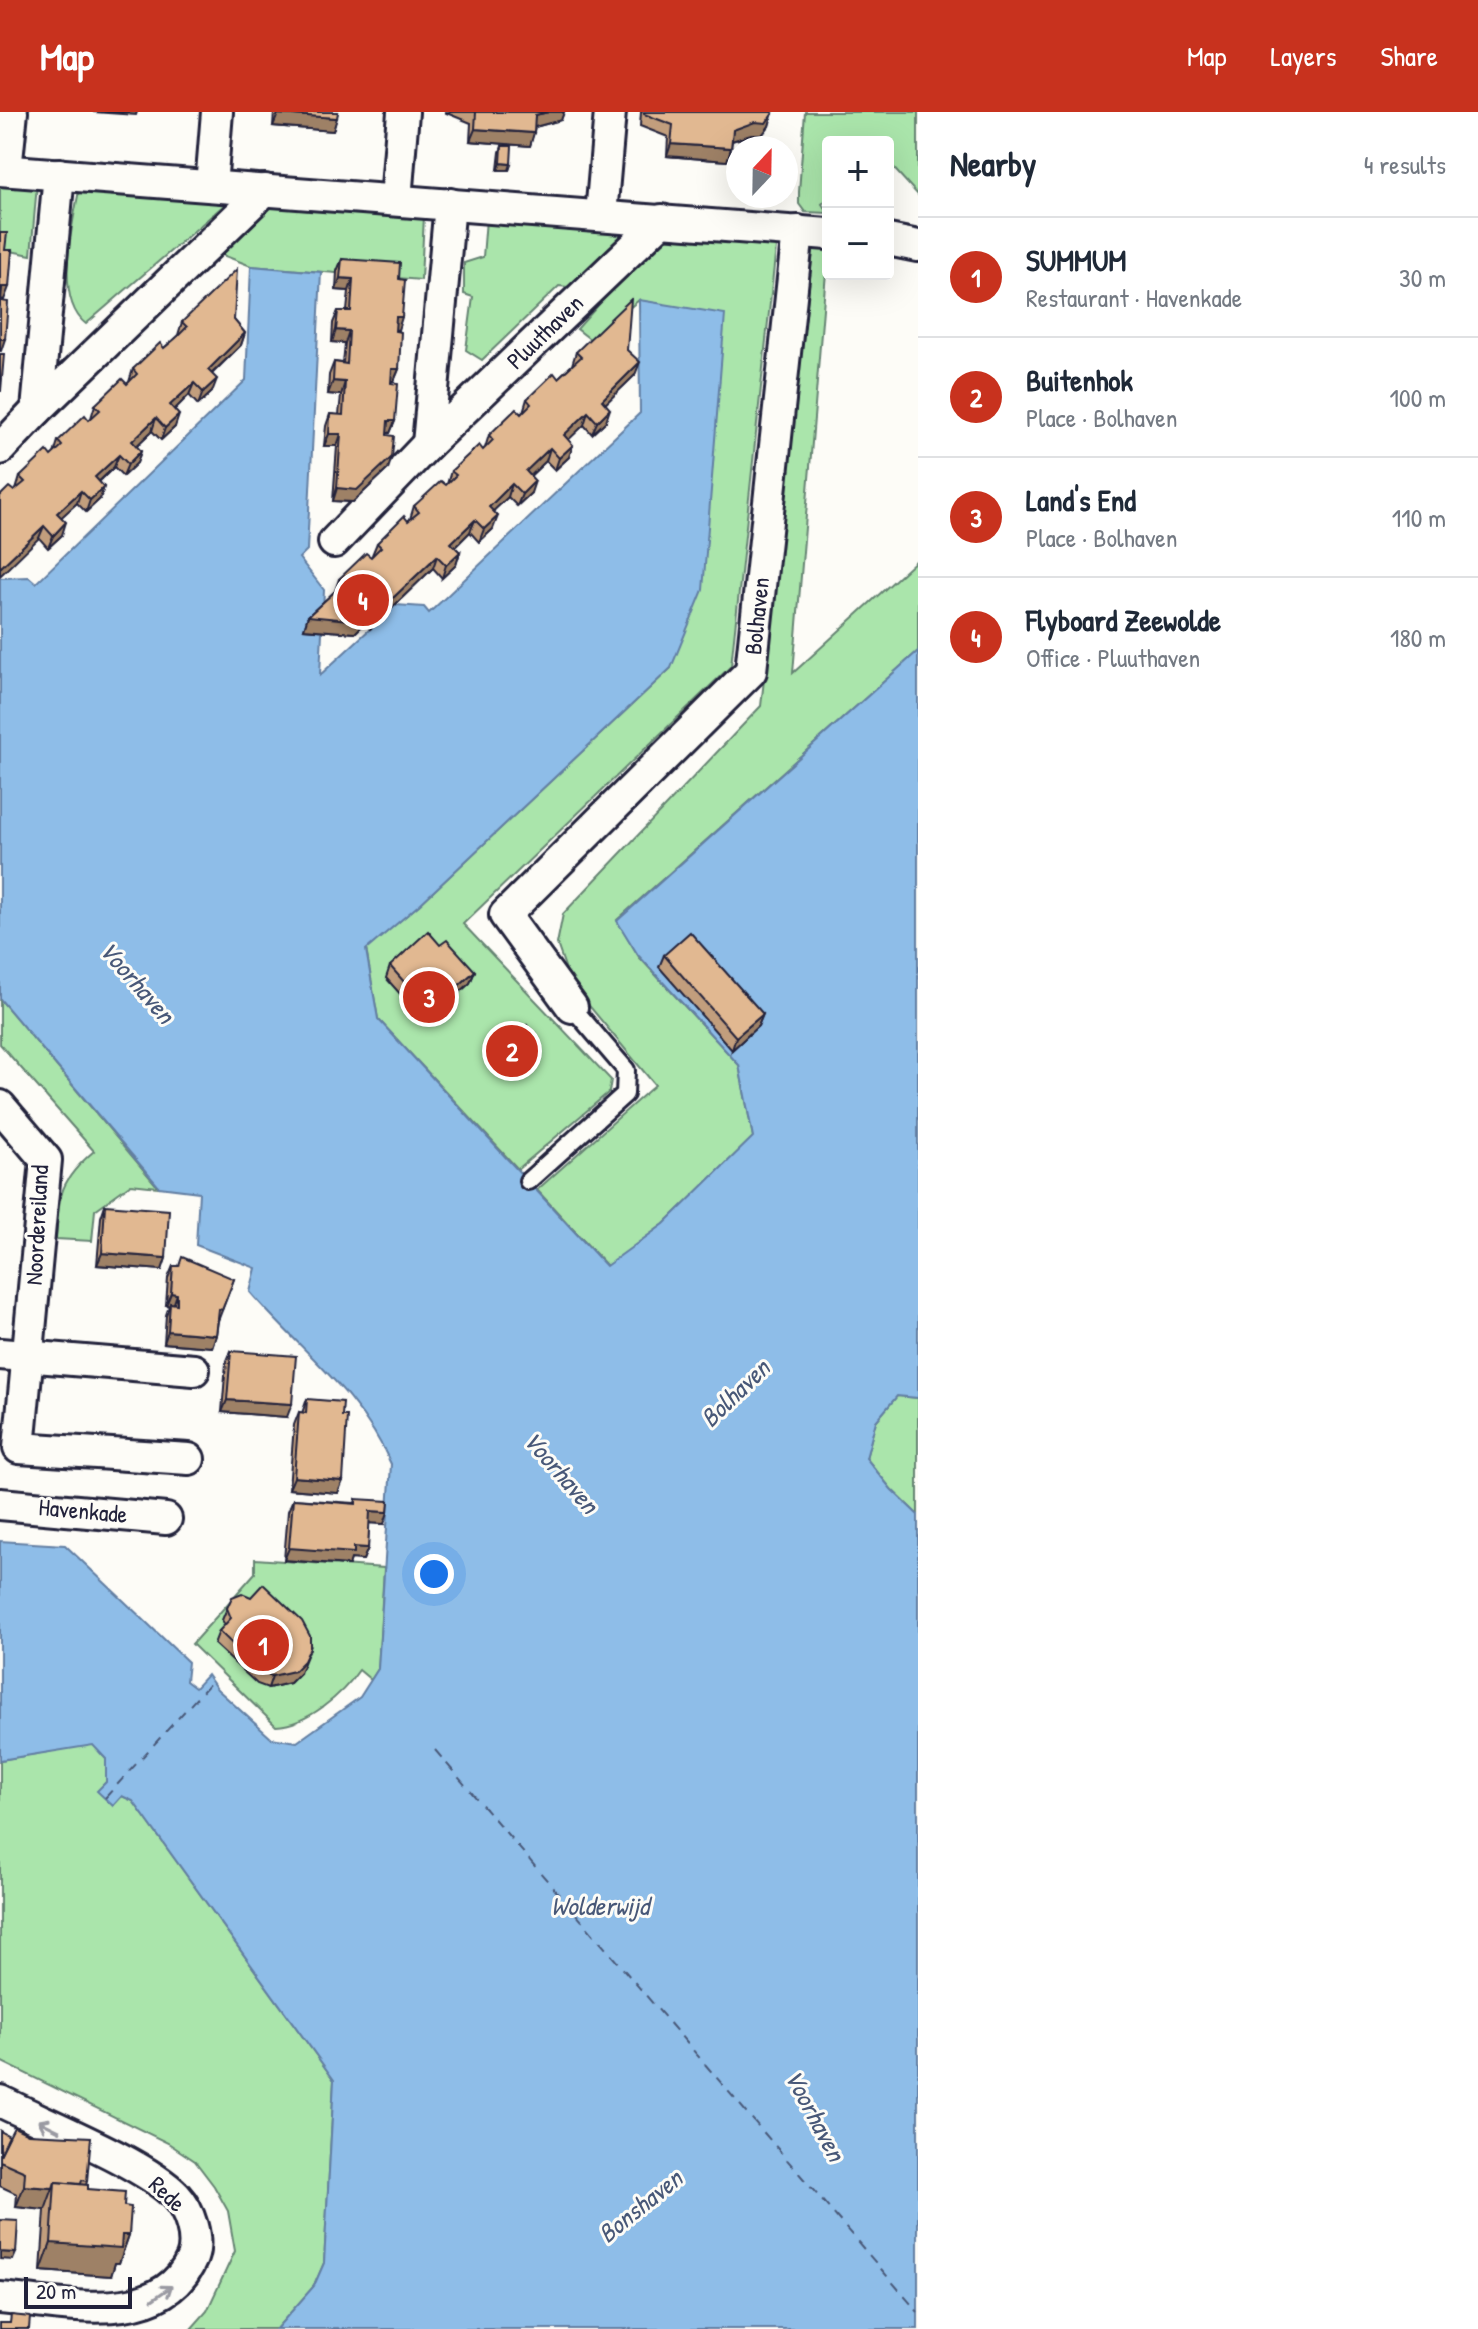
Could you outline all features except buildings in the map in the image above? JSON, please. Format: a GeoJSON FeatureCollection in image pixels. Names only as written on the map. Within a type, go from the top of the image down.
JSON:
{"type":"FeatureCollection","features":[{"type":"Feature","properties":{"kind":"street"},"geometry":{"type":"LineString","coordinates":[[12,112],[3,170],[822,233]]}},
{"type":"Feature","properties":{"kind":"street"},"geometry":{"type":"LineString","coordinates":[[211,186],[217,112]]}},
{"type":"Feature","properties":{"kind":"street"},"geometry":{"type":"LineString","coordinates":[[396,200],[403,112]]}},
{"type":"Feature","properties":{"kind":"street"},"geometry":{"type":"LineString","coordinates":[[601,215],[610,112]]}},
{"type":"Feature","properties":{"kind":"street"},"geometry":{"type":"LineString","coordinates":[[37,410],[59,174]]}},
{"type":"Feature","properties":{"kind":"street"},"geometry":{"type":"LineString","coordinates":[[0,449],[265,190]]}},
{"type":"Feature","properties":{"kind":"street"},"geometry":{"type":"LineString","coordinates":[[428,444],[450,204]]}},
{"type":"Feature","properties":{"kind":"street","name":"Pluuthaven"},"geometry":{"type":"LineString","coordinates":[[334,542],[428,444],[662,220]]}},
{"type":"Feature","properties":{"kind":"street","name":"Bolhaven"},"geometry":{"type":"LineString","coordinates":[[572,1007],[505,915],[751,671],[798,231]]}},
{"type":"Feature","properties":{"kind":"street"},"geometry":{"type":"LineString","coordinates":[[894,241],[918,246]]}},
{"type":"Feature","properties":{"kind":"street","name":"Noordereiland"},"geometry":{"type":"LineString","coordinates":[[0,1106],[46,1160],[14,1356],[19,1448],[189,1459]]}},
{"type":"Feature","properties":{"kind":"street"},"geometry":{"type":"LineString","coordinates":[[14,1356],[194,1370]]}},
{"type":"Feature","properties":{"kind":"street","name":"Havenkade"},"geometry":{"type":"LineString","coordinates":[[0,1504],[166,1519]]}},
{"type":"Feature","properties":{"kind":"street","name":"Rede"},"geometry":{"type":"LineString","coordinates":[[0,2101],[152,2177],[176,2196],[190,2215],[194,2251],[184,2276],[155,2300],[129,2307],[0,2298]]}},
{"type":"Feature","properties":{"kind":"lane"},"geometry":{"type":"LineString","coordinates":[[528,1181],[625,1094],[626,1070],[572,1007]]}},
{"type":"Feature","properties":{"kind":"green space"},"geometry":{"type":"Polygon","coordinates":[[[805,112],[918,112],[918,195],[894,169],[894,136],[822,136],[822,213],[805,212],[799,204],[805,112]]]}},
{"type":"Feature","properties":{"kind":"green space"},"geometry":{"type":"Polygon","coordinates":[[[0,181],[37,184],[31,255],[0,249],[0,181]]]}},
{"type":"Feature","properties":{"kind":"green space"},"geometry":{"type":"Polygon","coordinates":[[[80,186],[238,193],[86,324],[76,312],[70,297],[68,279],[70,238],[80,186]]]}},
{"type":"Feature","properties":{"kind":"green space"},"geometry":{"type":"Polygon","coordinates":[[[268,201],[424,215],[421,280],[251,266],[220,254],[268,201]]]}},
{"type":"Feature","properties":{"kind":"green space"},"geometry":{"type":"Polygon","coordinates":[[[486,219],[639,226],[577,288],[559,286],[482,360],[466,350],[473,297],[464,294],[464,263],[483,257],[486,219]]]}},
{"type":"Feature","properties":{"kind":"green space"},"geometry":{"type":"Polygon","coordinates":[[[667,228],[773,239],[776,247],[731,666],[463,924],[611,1080],[609,1092],[518,1169],[378,1019],[366,949],[420,904],[671,668],[639,300],[591,340],[577,329],[667,228]]]}},
{"type":"Feature","properties":{"kind":"green space"},"geometry":{"type":"Polygon","coordinates":[[[814,242],[822,245],[822,280],[825,280],[793,673],[918,559],[918,651],[617,920],[639,957],[739,1065],[753,1137],[664,1224],[607,1266],[537,1190],[655,1085],[571,984],[557,944],[563,914],[761,706],[814,242]]]}},
{"type":"Feature","properties":{"kind":"green space"},"geometry":{"type":"Polygon","coordinates":[[[0,999],[158,1187],[131,1184],[95,1210],[92,1241],[56,1239],[60,1200],[67,1180],[94,1151],[0,1044],[0,999]]]}},
{"type":"Feature","properties":{"kind":"green space"},"geometry":{"type":"Polygon","coordinates":[[[897,1396],[918,1398],[918,1515],[891,1489],[866,1458],[876,1421],[897,1396]]]}},
{"type":"Feature","properties":{"kind":"green space"},"geometry":{"type":"Polygon","coordinates":[[[255,1559],[384,1568],[378,1669],[371,1680],[359,1670],[323,1707],[300,1720],[276,1726],[192,1644],[255,1573],[255,1559]]]}},
{"type":"Feature","properties":{"kind":"green space"},"geometry":{"type":"Polygon","coordinates":[[[93,1744],[106,1759],[106,1782],[98,1791],[113,1805],[122,1796],[133,1801],[334,2080],[324,2263],[314,2286],[276,2329],[191,2329],[207,2311],[235,2251],[228,2211],[195,2161],[168,2143],[0,2061],[0,1760],[93,1744]]]}},
{"type":"Feature","properties":{"kind":"water","name":"Wolderwijd"},"geometry":{"type":"Polygon","coordinates":[[[251,266],[321,272],[307,550],[299,558],[324,590],[320,675],[396,605],[424,607],[429,613],[640,413],[639,300],[725,314],[703,590],[671,668],[420,904],[366,950],[378,1019],[606,1266],[664,1224],[753,1137],[739,1065],[638,955],[617,921],[918,651],[918,1398],[897,1396],[876,1421],[866,1458],[891,1489],[918,1515],[918,2329],[276,2329],[314,2286],[324,2263],[334,2080],[133,1801],[122,1796],[113,1806],[97,1791],[106,1782],[106,1759],[93,1745],[0,1760],[0,1541],[65,1545],[188,1662],[186,1681],[195,1688],[207,1675],[217,1689],[271,1738],[297,1742],[360,1697],[378,1669],[391,1464],[378,1439],[328,1373],[250,1292],[256,1268],[196,1245],[199,1192],[159,1187],[0,999],[0,578],[29,577],[36,583],[246,380],[251,266]]]}},
{"type":"Feature","properties":{"kind":"ferry route"},"geometry":{"type":"LineString","coordinates":[[105,1798],[213,1680]]}},
{"type":"Feature","properties":{"kind":"ferry route"},"geometry":{"type":"LineString","coordinates":[[435,1750],[918,2312]]}},
{"type":"Feature","properties":{"kind":"place","name":"Flyboard Zeewolde"},"geometry":{"type":"Point","coordinates":[363,600]}},
{"type":"Feature","properties":{"kind":"place","name":"Land's End"},"geometry":{"type":"Point","coordinates":[429,997]}},
{"type":"Feature","properties":{"kind":"place","name":"Buitenhok"},"geometry":{"type":"Point","coordinates":[512,1051]}},
{"type":"Feature","properties":{"kind":"place","name":"SUMMUM"},"geometry":{"type":"Point","coordinates":[263,1645]}},
{"type":"Feature","properties":{"kind":"water label","name":"Voorhaven"},"geometry":{"type":"Point","coordinates":[137,982]}},
{"type":"Feature","properties":{"kind":"water label","name":"Voorhaven"},"geometry":{"type":"Point","coordinates":[561,1472]}},
{"type":"Feature","properties":{"kind":"water label","name":"Voorhaven"},"geometry":{"type":"Point","coordinates":[815,2115]}},
{"type":"Feature","properties":{"kind":"water label","name":"Bonshaven"},"geometry":{"type":"Point","coordinates":[640,2206]}}]}
